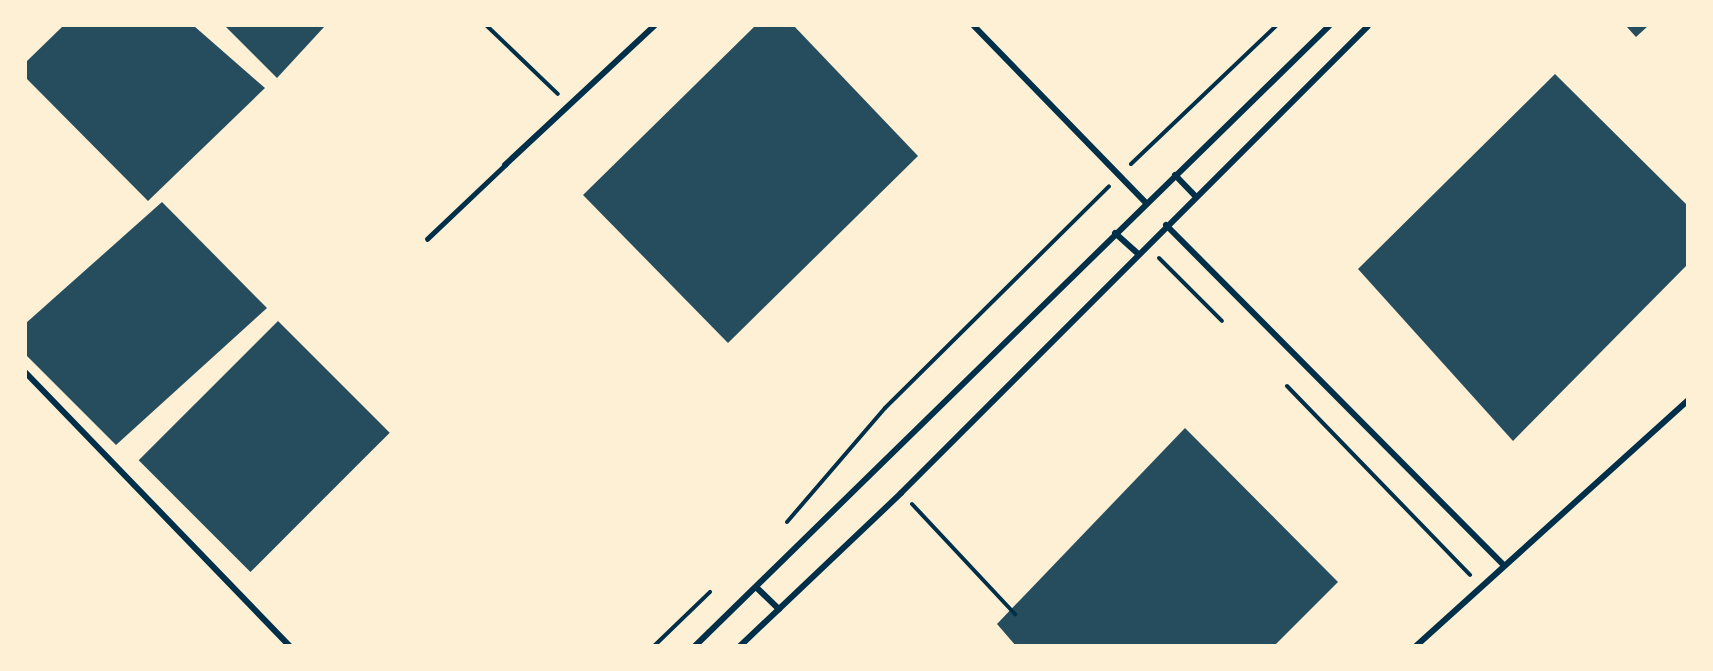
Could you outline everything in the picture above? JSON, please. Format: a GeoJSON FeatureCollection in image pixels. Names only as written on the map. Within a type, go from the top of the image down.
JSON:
{"type":"FeatureCollection","features":[{"type":"Feature","properties":{"kind":"street"},"geometry":{"type":"LineString","coordinates":[[505,165],[654,26]]}},
{"type":"Feature","properties":{"kind":"street"},"geometry":{"type":"LineString","coordinates":[[974,26],[1146,202]]}},
{"type":"Feature","properties":{"kind":"street"},"geometry":{"type":"LineString","coordinates":[[695,645],[1115,232],[1329,26]]}},
{"type":"Feature","properties":{"kind":"street"},"geometry":{"type":"LineString","coordinates":[[740,645],[901,493],[1195,196],[1368,26]]}},
{"type":"Feature","properties":{"kind":"street"},"geometry":{"type":"LineString","coordinates":[[1175,175],[1195,196]]}},
{"type":"Feature","properties":{"kind":"street"},"geometry":{"type":"LineString","coordinates":[[1166,225],[1504,565]]}},
{"type":"Feature","properties":{"kind":"street"},"geometry":{"type":"LineString","coordinates":[[1115,232],[1138,254]]}},
{"type":"Feature","properties":{"kind":"street"},"geometry":{"type":"LineString","coordinates":[[26,373],[290,645]]}},
{"type":"Feature","properties":{"kind":"street"},"geometry":{"type":"LineString","coordinates":[[1416,645],[1688,400]]}},
{"type":"Feature","properties":{"kind":"street"},"geometry":{"type":"LineString","coordinates":[[756,587],[778,609]]}},
{"type":"Feature","properties":{"kind":"lane"},"geometry":{"type":"LineString","coordinates":[[427,239],[505,165]]}},
{"type":"Feature","properties":{"kind":"path"},"geometry":{"type":"LineString","coordinates":[[487,26],[569,105]]}},
{"type":"Feature","properties":{"kind":"path"},"geometry":{"type":"LineString","coordinates":[[787,522],[885,408],[1276,26]]}},
{"type":"Feature","properties":{"kind":"path"},"geometry":{"type":"LineString","coordinates":[[1146,245],[1222,321]]}},
{"type":"Feature","properties":{"kind":"path"},"geometry":{"type":"LineString","coordinates":[[1287,386],[1480,586]]}},
{"type":"Feature","properties":{"kind":"path"},"geometry":{"type":"LineString","coordinates":[[901,493],[1015,614]]}},
{"type":"Feature","properties":{"kind":"path"},"geometry":{"type":"LineString","coordinates":[[654,645],[710,592]]}},
{"type":"Feature","properties":{"kind":"building"},"geometry":{"type":"Polygon","coordinates":[[[63,26],[194,26],[265,88],[148,201],[26,78],[26,62],[63,26]]]}},
{"type":"Feature","properties":{"kind":"building"},"geometry":{"type":"Polygon","coordinates":[[[225,26],[325,26],[277,78],[225,26]]]}},
{"type":"Feature","properties":{"kind":"building"},"geometry":{"type":"Polygon","coordinates":[[[755,26],[794,26],[918,156],[728,343],[583,195],[755,26]]]}},
{"type":"Feature","properties":{"kind":"building"},"geometry":{"type":"Polygon","coordinates":[[[1626,26],[1648,26],[1636,37],[1626,26]]]}},
{"type":"Feature","properties":{"kind":"building"},"geometry":{"type":"Polygon","coordinates":[[[1555,74],[1688,206],[1688,264],[1513,441],[1358,269],[1555,74]]]}},
{"type":"Feature","properties":{"kind":"building"},"geometry":{"type":"Polygon","coordinates":[[[162,202],[267,308],[116,445],[26,355],[26,323],[162,202]]]}},
{"type":"Feature","properties":{"kind":"building"},"geometry":{"type":"Polygon","coordinates":[[[278,321],[390,433],[250,572],[139,460],[278,321]]]}},
{"type":"Feature","properties":{"kind":"building"},"geometry":{"type":"Polygon","coordinates":[[[1185,428],[1338,582],[1274,646],[1016,646],[997,624],[1185,428]]]}}]}
